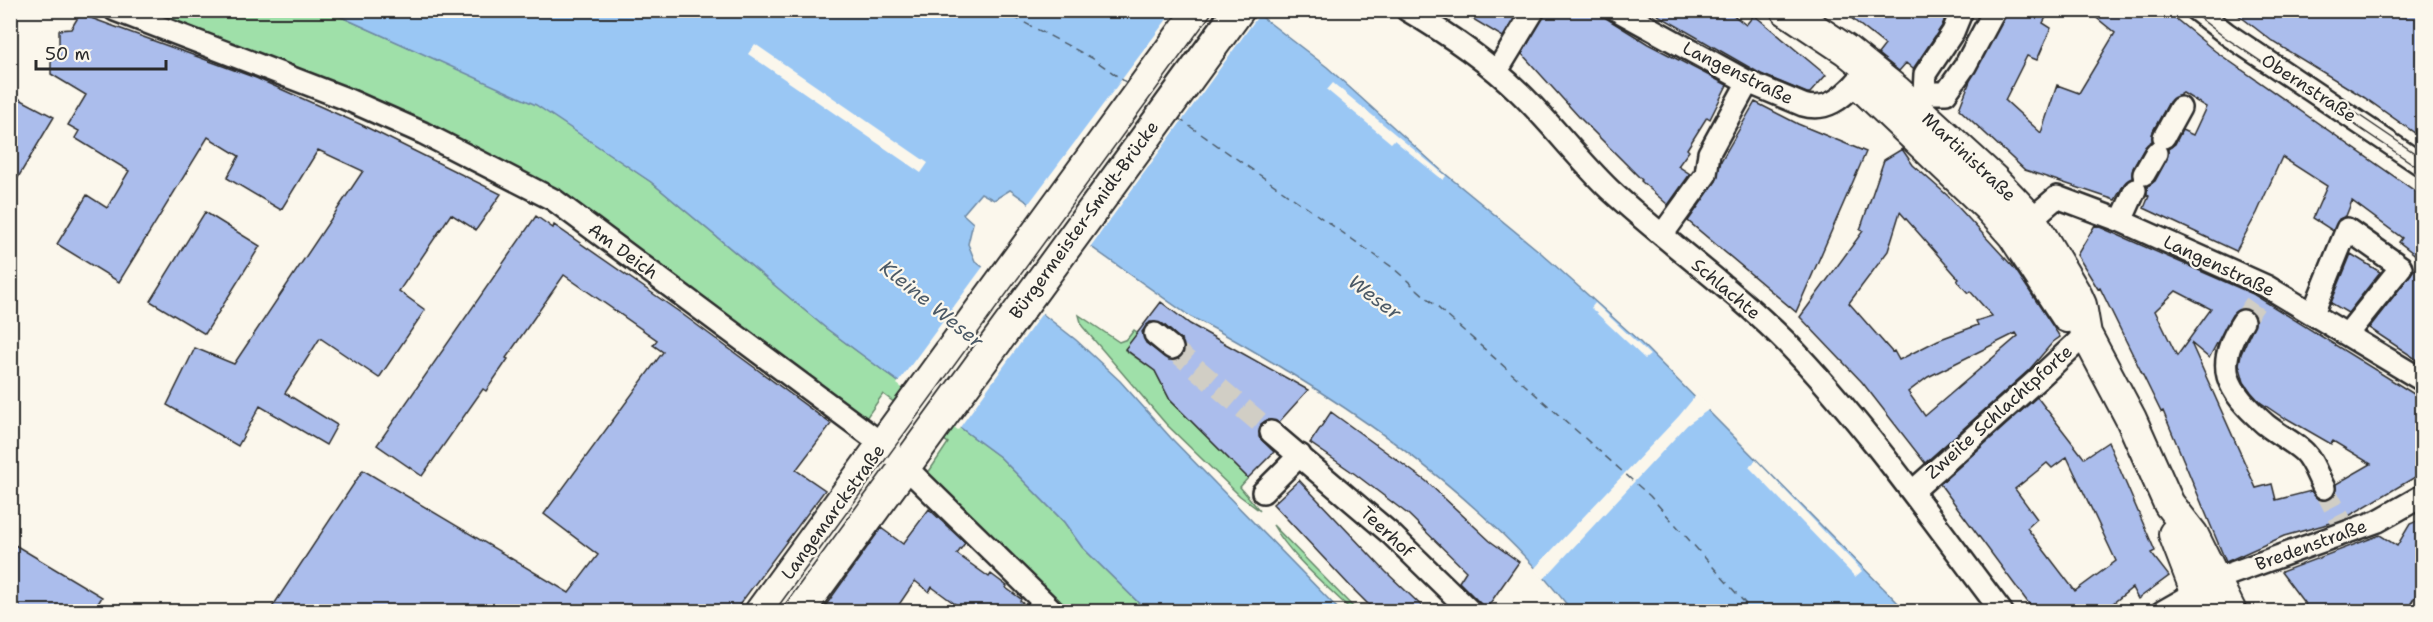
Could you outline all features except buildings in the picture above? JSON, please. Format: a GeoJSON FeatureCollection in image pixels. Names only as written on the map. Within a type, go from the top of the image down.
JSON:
{"type":"FeatureCollection","features":[{"type":"Feature","properties":{"kind":"main road","name":"Bürgermeister-Smidt-Brücke"},"geometry":{"type":"LineString","coordinates":[[904,411],[1199,10]]}},
{"type":"Feature","properties":{"kind":"main road","name":"Bürgermeister-Smidt-Brücke"},"geometry":{"type":"LineString","coordinates":[[929,430],[1239,10]]}},
{"type":"Feature","properties":{"kind":"main road","name":"Martinistraße"},"geometry":{"type":"LineString","coordinates":[[1793,16],[1919,100],[1993,178],[2022,227],[2064,314],[2086,334],[2131,419],[2169,504],[2193,535],[2207,595],[2230,612]]}},
{"type":"Feature","properties":{"kind":"main road","name":"Martinistraße"},"geometry":{"type":"LineString","coordinates":[[1793,16],[1857,82],[1988,207],[2022,227]]}},
{"type":"Feature","properties":{"kind":"main road","name":"Langemarckstraße"},"geometry":{"type":"LineString","coordinates":[[760,612],[904,411]]}},
{"type":"Feature","properties":{"kind":"main road","name":"Langemarckstraße"},"geometry":{"type":"LineString","coordinates":[[799,612],[929,430]]}},
{"type":"Feature","properties":{"kind":"street","name":"Am Deich"},"geometry":{"type":"LineString","coordinates":[[115,10],[344,98],[423,133],[554,200],[882,444],[1054,612]]}},
{"type":"Feature","properties":{"kind":"street","name":"Schlachte"},"geometry":{"type":"LineString","coordinates":[[1407,10],[1497,71],[1609,188],[1787,344],[1840,400],[1913,491],[2002,612]]}},
{"type":"Feature","properties":{"kind":"street"},"geometry":{"type":"LineString","coordinates":[[1497,71],[1534,10]]}},
{"type":"Feature","properties":{"kind":"street","name":"Langenstraße"},"geometry":{"type":"LineString","coordinates":[[1617,10],[1748,82],[1811,108],[1834,103],[1857,82]]}},
{"type":"Feature","properties":{"kind":"street"},"geometry":{"type":"LineString","coordinates":[[1962,10],[1953,32],[1925,74],[1919,100],[1946,93],[1965,66],[1995,10]]}},
{"type":"Feature","properties":{"kind":"street","name":"Obernstraße"},"geometry":{"type":"LineString","coordinates":[[2196,10],[2227,34],[2422,165]]}},
{"type":"Feature","properties":{"kind":"street"},"geometry":{"type":"LineString","coordinates":[[1662,235],[1706,174],[1709,153],[1748,82]]}},
{"type":"Feature","properties":{"kind":"street"},"geometry":{"type":"LineString","coordinates":[[2121,221],[2180,108]]}},
{"type":"Feature","properties":{"kind":"street","name":"Langenstraße"},"geometry":{"type":"LineString","coordinates":[[2022,227],[2057,197],[2121,221],[2262,292],[2313,313],[2422,380]]}},
{"type":"Feature","properties":{"kind":"street"},"geometry":{"type":"LineString","coordinates":[[2313,313],[2347,229],[2401,267],[2348,333]]}},
{"type":"Feature","properties":{"kind":"street"},"geometry":{"type":"LineString","coordinates":[[2243,321],[2232,337],[2225,366],[2231,388],[2265,424],[2305,453],[2324,488]]}},
{"type":"Feature","properties":{"kind":"street"},"geometry":{"type":"LineString","coordinates":[[1155,334],[1172,348]]}},
{"type":"Feature","properties":{"kind":"street","name":"Zweite Schlachtpforte"},"geometry":{"type":"LineString","coordinates":[[1913,491],[2086,334]]}},
{"type":"Feature","properties":{"kind":"street","name":"Teerhof"},"geometry":{"type":"LineString","coordinates":[[1271,432],[1391,534],[1471,612]]}},
{"type":"Feature","properties":{"kind":"street"},"geometry":{"type":"LineString","coordinates":[[1263,492],[1300,455]]}},
{"type":"Feature","properties":{"kind":"street","name":"Bredenstraße"},"geometry":{"type":"LineString","coordinates":[[2162,612],[2207,595],[2344,526],[2378,521],[2422,496]]}},
{"type":"Feature","properties":{"kind":"green space"},"geometry":{"type":"Polygon","coordinates":[[[140,11],[328,11],[536,104],[651,182],[827,329],[1000,457],[1064,522],[1082,547],[1147,611],[1068,611],[928,473],[948,443],[883,394],[864,421],[557,193],[140,11]]]}},
{"type":"Feature","properties":{"kind":"green space"},"geometry":{"type":"Polygon","coordinates":[[[1079,315],[1119,342],[1127,339],[1134,330],[1138,333],[1125,350],[1155,371],[1170,400],[1248,478],[1240,487],[1260,511],[1240,496],[1166,424],[1082,326],[1079,315]]]}},
{"type":"Feature","properties":{"kind":"green space"},"geometry":{"type":"Polygon","coordinates":[[[1273,525],[1357,611],[1352,611],[1310,570],[1290,549],[1273,525]]]}},
{"type":"Feature","properties":{"kind":"water"},"geometry":{"type":"Polygon","coordinates":[[[328,11],[1254,11],[1327,67],[1443,172],[1540,252],[1638,340],[1906,611],[1572,611],[1511,542],[1477,510],[1442,480],[1368,424],[1229,336],[1191,317],[1010,190],[994,200],[981,193],[963,214],[973,223],[968,244],[975,261],[1076,340],[1120,381],[1171,438],[1340,611],[1147,611],[1082,547],[1064,522],[1000,457],[827,329],[651,182],[536,105],[328,11]]]}},
{"type":"Feature","properties":{"kind":"pier"},"geometry":{"type":"Polygon","coordinates":[[[1259,10],[1261,12],[1088,250],[1027,206],[1173,11],[1259,10]]]}},
{"type":"Feature","properties":{"kind":"pier"},"geometry":{"type":"Polygon","coordinates":[[[755,44],[928,163],[921,173],[748,54],[755,44]]]}},
{"type":"Feature","properties":{"kind":"pier"},"geometry":{"type":"Polygon","coordinates":[[[1333,83],[1446,176],[1443,180],[1394,140],[1391,143],[1327,90],[1333,83]]]}},
{"type":"Feature","properties":{"kind":"pier"},"geometry":{"type":"Polygon","coordinates":[[[985,264],[1043,312],[958,430],[897,384],[985,264]]]}},
{"type":"Feature","properties":{"kind":"pier"},"geometry":{"type":"Polygon","coordinates":[[[1595,303],[1650,355],[1645,359],[1591,308],[1595,303]]]}},
{"type":"Feature","properties":{"kind":"pier"},"geometry":{"type":"Polygon","coordinates":[[[1697,394],[1711,408],[1687,425],[1544,579],[1534,569],[1679,416],[1697,394]]]}},
{"type":"Feature","properties":{"kind":"pier"},"geometry":{"type":"Polygon","coordinates":[[[1756,460],[1862,571],[1855,577],[1749,467],[1756,460]]]}},
{"type":"Feature","properties":{"kind":"ferry route"},"geometry":{"type":"LineString","coordinates":[[1000,10],[1092,58],[1127,83]]}},
{"type":"Feature","properties":{"kind":"ferry route"},"geometry":{"type":"LineString","coordinates":[[1178,118],[1392,267],[1650,496],[1753,612]]}},
{"type":"Feature","properties":{"kind":"tunnel"},"geometry":{"type":"LineString","coordinates":[[2243,321],[2259,298]]}},
{"type":"Feature","properties":{"kind":"tunnel"},"geometry":{"type":"LineString","coordinates":[[1172,348],[1271,432]]}},
{"type":"Feature","properties":{"kind":"tunnel"},"geometry":{"type":"LineString","coordinates":[[2324,488],[2341,521]]}},
{"type":"Feature","properties":{"kind":"tram line"},"geometry":{"type":"LineString","coordinates":[[774,612],[1214,10]]}},
{"type":"Feature","properties":{"kind":"tram line"},"geometry":{"type":"LineString","coordinates":[[2189,10],[2223,36],[2422,170]]}},
{"type":"Feature","properties":{"kind":"tram line"},"geometry":{"type":"LineString","coordinates":[[2338,101],[2422,158]]}},
{"type":"Feature","properties":{"kind":"water label","name":"Weser"},"geometry":{"type":"Point","coordinates":[1375,297]}},
{"type":"Feature","properties":{"kind":"water label","name":"Kleine Weser"},"geometry":{"type":"Point","coordinates":[932,304]}}]}
